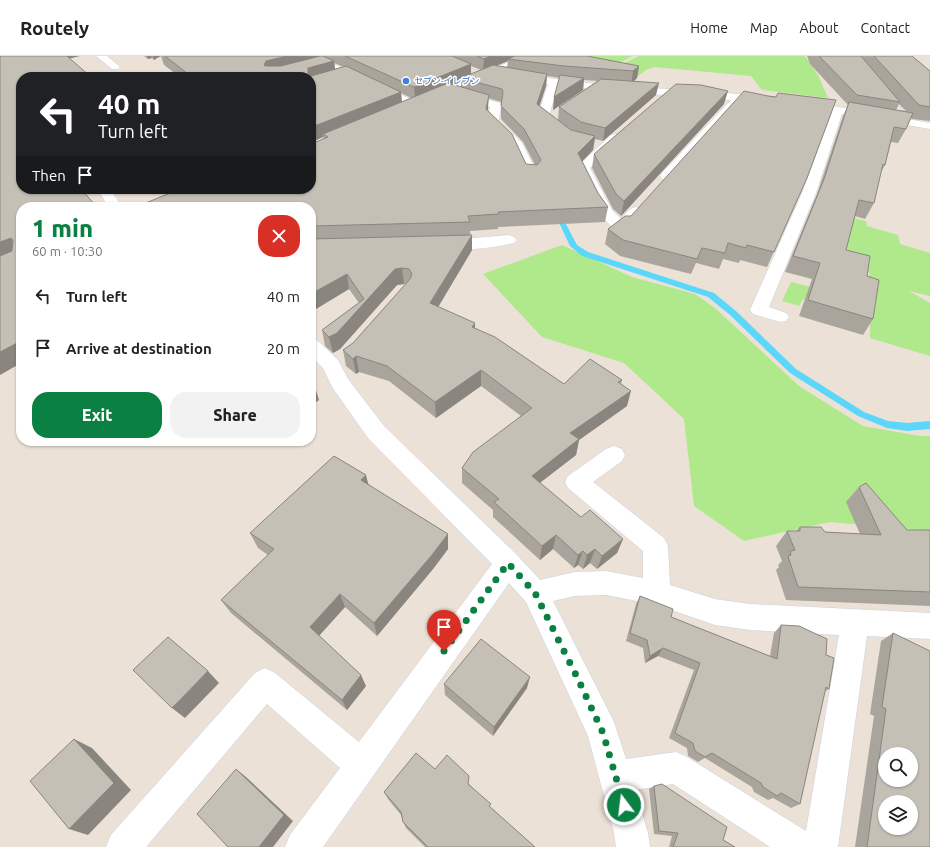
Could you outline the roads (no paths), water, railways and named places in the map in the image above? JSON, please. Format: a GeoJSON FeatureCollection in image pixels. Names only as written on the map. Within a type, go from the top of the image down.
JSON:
{"type":"FeatureCollection","features":[{"type":"Feature","properties":{"kind":"street"},"geometry":{"type":"LineString","coordinates":[[101,56],[115,67]]}},
{"type":"Feature","properties":{"kind":"street"},"geometry":{"type":"LineString","coordinates":[[401,111],[531,56]]}},
{"type":"Feature","properties":{"kind":"street"},"geometry":{"type":"LineString","coordinates":[[292,72],[325,63],[415,105]]}},
{"type":"Feature","properties":{"kind":"street"},"geometry":{"type":"LineString","coordinates":[[469,71],[596,86],[777,100]]}},
{"type":"Feature","properties":{"kind":"street"},"geometry":{"type":"LineString","coordinates":[[334,79],[349,74]]}},
{"type":"Feature","properties":{"kind":"street"},"geometry":{"type":"LineString","coordinates":[[554,82],[543,117],[574,140]]}},
{"type":"Feature","properties":{"kind":"street"},"geometry":{"type":"LineString","coordinates":[[584,95],[596,86]]}},
{"type":"Feature","properties":{"kind":"street"},"geometry":{"type":"LineString","coordinates":[[448,91],[496,105],[492,121],[518,146],[531,175]]}},
{"type":"Feature","properties":{"kind":"street"},"geometry":{"type":"LineString","coordinates":[[658,102],[669,92]]}},
{"type":"Feature","properties":{"kind":"street"},"geometry":{"type":"LineString","coordinates":[[659,186],[739,96]]}},
{"type":"Feature","properties":{"kind":"street"},"geometry":{"type":"LineString","coordinates":[[796,103],[930,126]]}},
{"type":"Feature","properties":{"kind":"street"},"geometry":{"type":"LineString","coordinates":[[780,317],[759,310],[809,193],[838,110]]}},
{"type":"Feature","properties":{"kind":"street"},"geometry":{"type":"LineString","coordinates":[[898,111],[908,123]]}},
{"type":"Feature","properties":{"kind":"street"},"geometry":{"type":"LineString","coordinates":[[548,120],[560,112]]}},
{"type":"Feature","properties":{"kind":"street"},"geometry":{"type":"LineString","coordinates":[[622,132],[599,146],[584,167],[606,212],[621,227],[643,204]]}},
{"type":"Feature","properties":{"kind":"street"},"geometry":{"type":"LineString","coordinates":[[426,245],[471,244],[509,240]]}},
{"type":"Feature","properties":{"kind":"street"},"geometry":{"type":"LineString","coordinates":[[316,348],[337,361],[339,382],[376,432],[508,563],[535,593],[603,733],[616,776],[631,833],[633,847]]}},
{"type":"Feature","properties":{"kind":"street"},"geometry":{"type":"LineString","coordinates":[[614,455],[576,482],[655,546],[657,593]]}},
{"type":"Feature","properties":{"kind":"street"},"geometry":{"type":"LineString","coordinates":[[302,847],[508,563]]}},
{"type":"Feature","properties":{"kind":"street"},"geometry":{"type":"LineString","coordinates":[[535,593],[575,584],[606,583],[657,593],[715,612],[743,616],[930,626]]}},
{"type":"Feature","properties":{"kind":"street"},"geometry":{"type":"LineString","coordinates":[[821,847],[855,623]]}},
{"type":"Feature","properties":{"kind":"street"},"geometry":{"type":"LineString","coordinates":[[123,847],[265,683],[361,765]]}},
{"type":"Feature","properties":{"kind":"street"},"geometry":{"type":"LineString","coordinates":[[616,776],[676,768],[801,847]]}},
{"type":"Feature","properties":{"kind":"waterway"},"geometry":{"type":"LineString","coordinates":[[557,212],[574,246],[585,254],[711,295],[733,313],[793,371],[861,414],[887,424],[907,427],[930,425]]}},
{"type":"Feature","properties":{"kind":"place","name":"セブン-イレブン"},"geometry":{"type":"Point","coordinates":[406,81]}}]}
